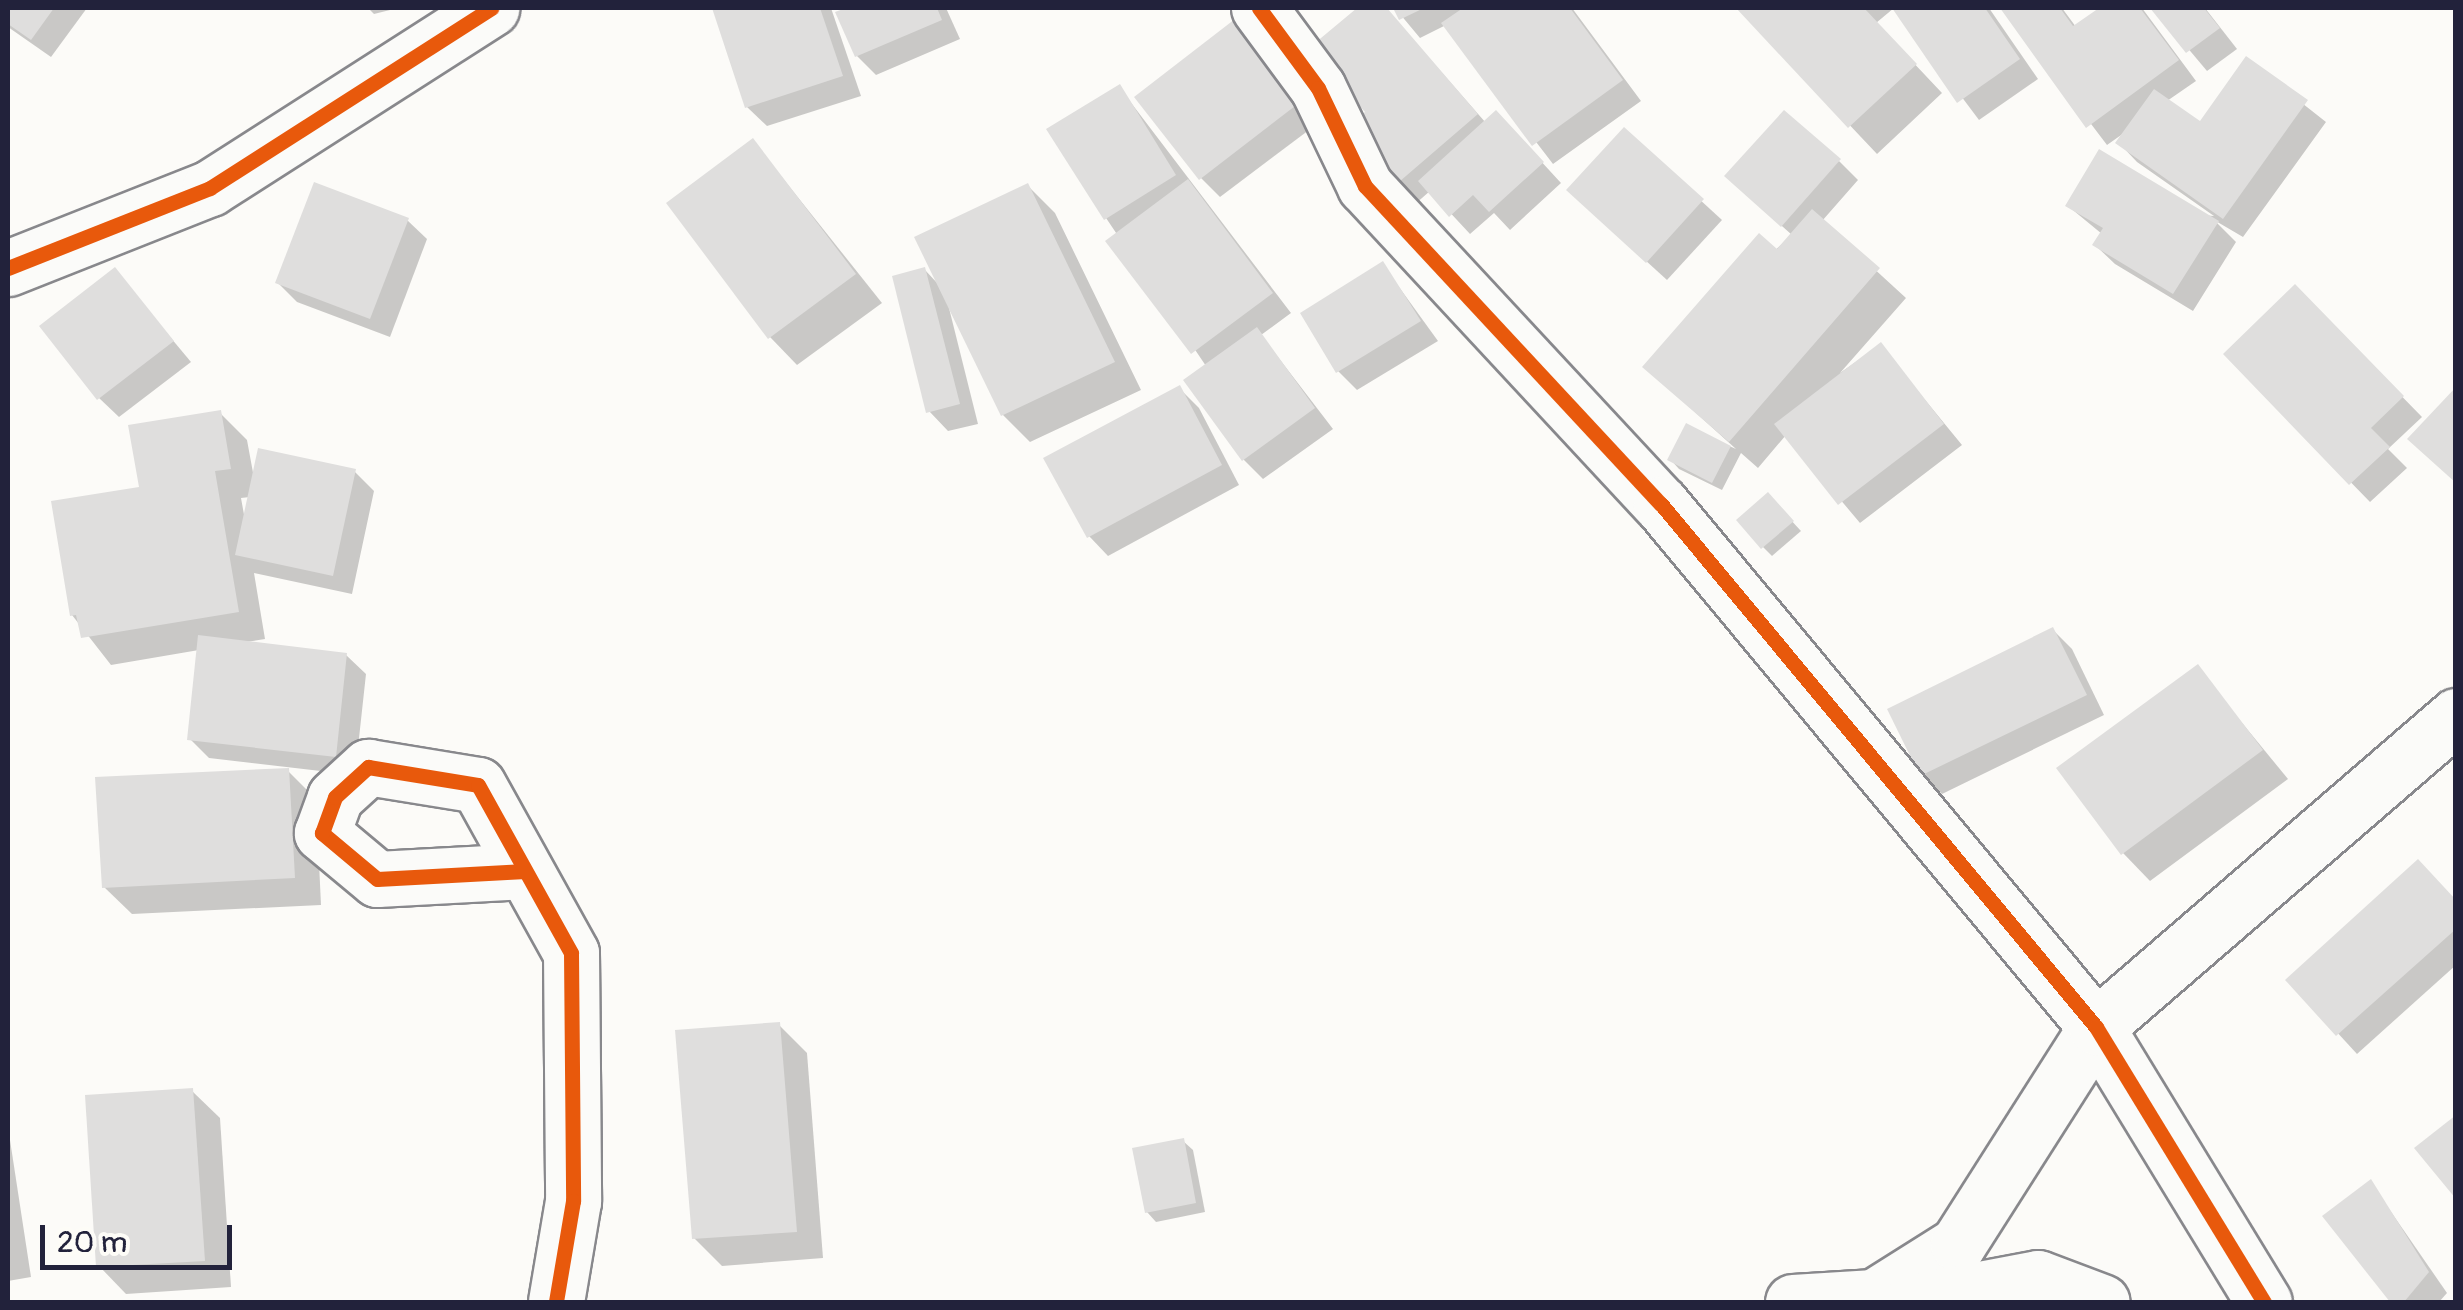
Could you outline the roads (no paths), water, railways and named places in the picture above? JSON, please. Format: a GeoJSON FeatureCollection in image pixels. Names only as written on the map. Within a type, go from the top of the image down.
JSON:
{"type":"FeatureCollection","features":[{"type":"Feature","properties":{"kind":"street"},"geometry":{"type":"LineString","coordinates":[[8,268],[210,188],[491,8]]}},
{"type":"Feature","properties":{"kind":"street"},"geometry":{"type":"LineString","coordinates":[[1259,8],[1318,88],[1366,186],[1661,504],[2096,1027],[2264,1302]]}},
{"type":"Feature","properties":{"kind":"street"},"geometry":{"type":"LineString","coordinates":[[1894,1301],[1958,1244],[2096,1027],[2456,716]]}},
{"type":"Feature","properties":{"kind":"street"},"geometry":{"type":"LineString","coordinates":[[525,871],[570,954],[573,1201],[556,1302]]}},
{"type":"Feature","properties":{"kind":"street"},"geometry":{"type":"LineString","coordinates":[[1794,1302],[1894,1301],[2038,1278],[2102,1302]]}}]}
